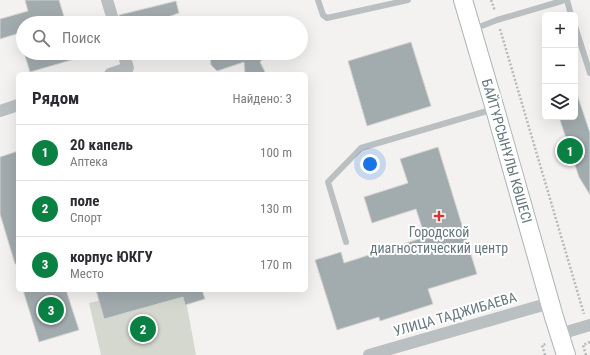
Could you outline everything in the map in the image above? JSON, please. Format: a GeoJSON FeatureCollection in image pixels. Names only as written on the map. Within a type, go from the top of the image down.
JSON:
{"type":"FeatureCollection","features":[{"type":"Feature","properties":{"kind":"main road","name":"БАЙТҰРСЫНҰЛЫ КӨШЕСІ"},"geometry":{"type":"LineString","coordinates":[[463,0],[560,334]]}},
{"type":"Feature","properties":{"kind":"main road"},"geometry":{"type":"LineString","coordinates":[[560,334],[566,355]]}},
{"type":"Feature","properties":{"kind":"street"},"geometry":{"type":"LineString","coordinates":[[107,0],[112,16]]}},
{"type":"Feature","properties":{"kind":"street"},"geometry":{"type":"LineString","coordinates":[[116,72],[128,68],[125,60]]}},
{"type":"Feature","properties":{"kind":"street"},"geometry":{"type":"LineString","coordinates":[[0,111],[16,106]]}},
{"type":"Feature","properties":{"kind":"street","name":"УЛИЦА ТАДЖИБАЕВА"},"geometry":{"type":"LineString","coordinates":[[369,355],[550,303]]}},
{"type":"Feature","properties":{"kind":"street"},"geometry":{"type":"LineString","coordinates":[[560,334],[588,325]]}},
{"type":"Feature","properties":{"kind":"lane"},"geometry":{"type":"LineString","coordinates":[[318,0],[323,14],[327,18],[408,0]]}},
{"type":"Feature","properties":{"kind":"lane"},"geometry":{"type":"LineString","coordinates":[[472,29],[497,20],[566,0],[570,12]]}},
{"type":"Feature","properties":{"kind":"lane"},"geometry":{"type":"LineString","coordinates":[[578,35],[590,73]]}},
{"type":"Feature","properties":{"kind":"lane"},"geometry":{"type":"LineString","coordinates":[[346,242],[328,182],[361,148],[495,109]]}},
{"type":"Feature","properties":{"kind":"path"},"geometry":{"type":"LineString","coordinates":[[491,0],[588,325]]}},
{"type":"Feature","properties":{"kind":"path"},"geometry":{"type":"LineString","coordinates":[[586,355],[583,345],[590,342]]}},
{"type":"Feature","properties":{"kind":"path"},"geometry":{"type":"LineString","coordinates":[[542,345],[546,355]]}},
{"type":"Feature","properties":{"kind":"shaded area"},"geometry":{"type":"Polygon","coordinates":[[[136,292],[184,292],[196,355],[101,355],[89,303],[136,292]]]}},
{"type":"Feature","properties":{"kind":"building"},"geometry":{"type":"Polygon","coordinates":[[[25,0],[59,0],[64,16],[16,16],[16,34],[0,39],[0,19],[28,11],[25,0]]]}},
{"type":"Feature","properties":{"kind":"building"},"geometry":{"type":"Polygon","coordinates":[[[176,1],[179,13],[171,16],[119,15],[176,1]]]}},
{"type":"Feature","properties":{"kind":"building"},"geometry":{"type":"Polygon","coordinates":[[[411,42],[431,106],[367,126],[348,61],[411,42]]]}},
{"type":"Feature","properties":{"kind":"building"},"geometry":{"type":"Polygon","coordinates":[[[26,60],[71,60],[30,72],[26,60]]]}},
{"type":"Feature","properties":{"kind":"building"},"geometry":{"type":"Polygon","coordinates":[[[210,60],[262,60],[260,62],[265,72],[245,72],[244,62],[217,71],[211,65],[210,60]]]}},
{"type":"Feature","properties":{"kind":"building"},"geometry":{"type":"Polygon","coordinates":[[[578,97],[590,133],[590,195],[579,177],[560,120],[578,120],[578,97]]]}},
{"type":"Feature","properties":{"kind":"building"},"geometry":{"type":"Polygon","coordinates":[[[438,147],[477,274],[428,289],[433,304],[380,321],[379,317],[337,330],[315,260],[341,252],[344,263],[425,237],[416,209],[372,223],[364,197],[408,183],[400,159],[438,147]]]}},
{"type":"Feature","properties":{"kind":"building"},"geometry":{"type":"Polygon","coordinates":[[[16,152],[16,264],[0,214],[0,157],[16,152]]]}},
{"type":"Feature","properties":{"kind":"building"},"geometry":{"type":"Polygon","coordinates":[[[24,292],[67,292],[79,330],[39,342],[24,292]]]}},
{"type":"Feature","properties":{"kind":"building"},"geometry":{"type":"Polygon","coordinates":[[[97,292],[203,292],[205,299],[185,305],[183,297],[104,319],[97,292]]]}},
{"type":"Feature","properties":{"kind":"place","name":"20 капель"},"geometry":{"type":"Point","coordinates":[570,151]}},
{"type":"Feature","properties":{"kind":"place","name":"Городской диагностический центр"},"geometry":{"type":"Point","coordinates":[439,216]}},
{"type":"Feature","properties":{"kind":"place","name":"корпус ЮКГУ"},"geometry":{"type":"Point","coordinates":[51,310]}},
{"type":"Feature","properties":{"kind":"place","name":"поле"},"geometry":{"type":"Point","coordinates":[143,329]}}]}
